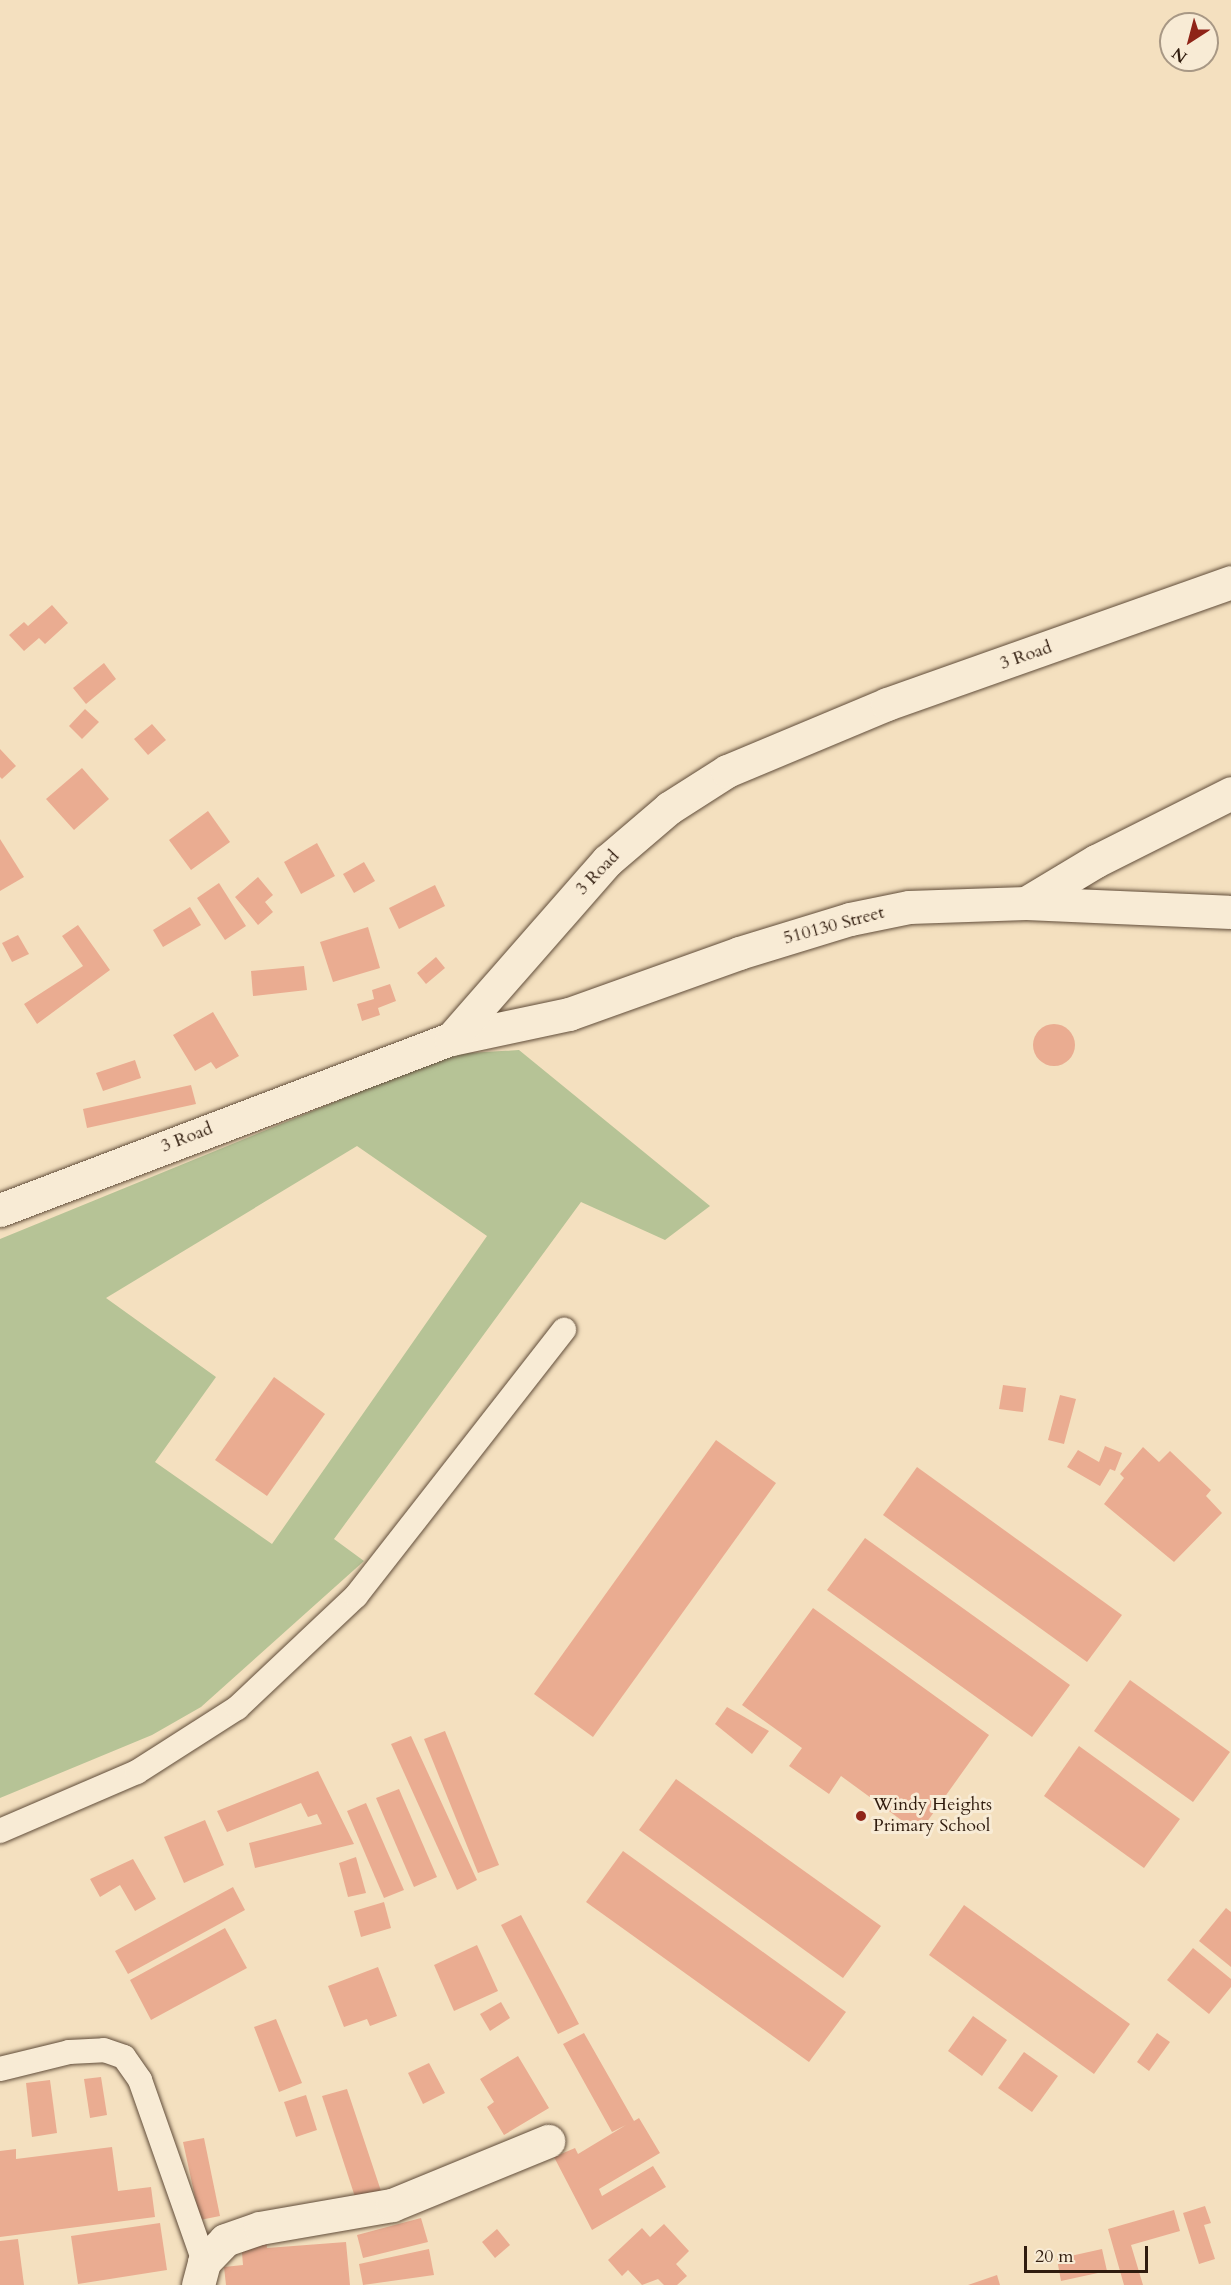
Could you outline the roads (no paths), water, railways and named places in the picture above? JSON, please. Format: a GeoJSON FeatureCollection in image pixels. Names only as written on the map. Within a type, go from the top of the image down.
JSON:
{"type":"FeatureCollection","features":[{"type":"Feature","properties":{"kind":"street","name":"3 Road"},"geometry":{"type":"LineString","coordinates":[[0,1210],[451,1039],[607,861],[669,808],[727,771],[876,708],[1231,582]]}},
{"type":"Feature","properties":{"kind":"street"},"geometry":{"type":"LineString","coordinates":[[1026,903],[1096,861],[1231,793]]}},
{"type":"Feature","properties":{"kind":"street","name":"510130 Street"},"geometry":{"type":"LineString","coordinates":[[451,1039],[618,1000],[739,953],[850,919],[920,906],[1026,903],[1231,912]]}},
{"type":"Feature","properties":{"kind":"street"},"geometry":{"type":"LineString","coordinates":[[201,2274],[225,2240],[260,2228],[392,2205],[548,2141]]}},
{"type":"Feature","properties":{"kind":"lane"},"geometry":{"type":"LineString","coordinates":[[0,1831],[137,1772],[237,1708],[356,1596],[564,1330]]}},
{"type":"Feature","properties":{"kind":"lane"},"geometry":{"type":"LineString","coordinates":[[0,2069],[69,2052],[104,2050],[124,2057],[140,2080],[201,2274]]}},
{"type":"Feature","properties":{"kind":"place","name":"Windy Heights Primary School"},"geometry":{"type":"Point","coordinates":[861,1816]}}]}
